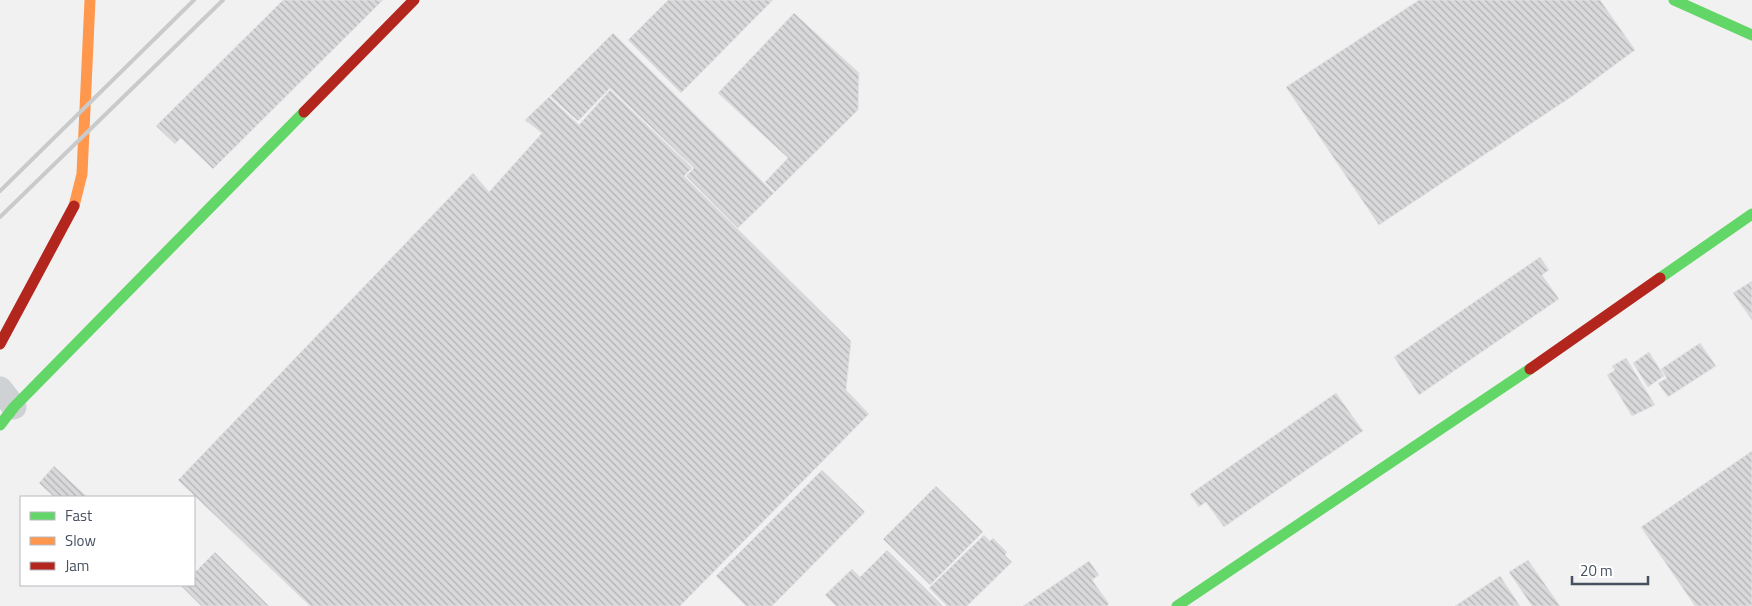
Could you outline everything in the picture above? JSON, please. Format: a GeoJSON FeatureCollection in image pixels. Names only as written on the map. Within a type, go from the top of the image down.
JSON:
{"type":"FeatureCollection","features":[{"type":"Feature","properties":{"kind":"street"},"geometry":{"type":"LineString","coordinates":[[0,344],[76,202],[82,174],[90,0]]}},
{"type":"Feature","properties":{"kind":"street"},"geometry":{"type":"LineString","coordinates":[[5,407],[414,0]]}},
{"type":"Feature","properties":{"kind":"street"},"geometry":{"type":"LineString","coordinates":[[1674,0],[1752,35]]}},
{"type":"Feature","properties":{"kind":"street"},"geometry":{"type":"LineString","coordinates":[[1177,606],[1534,366],[1752,214]]}},
{"type":"Feature","properties":{"kind":"building"},"geometry":{"type":"Polygon","coordinates":[[[283,0],[383,0],[213,169],[181,138],[175,144],[156,126],[283,0]]]}},
{"type":"Feature","properties":{"kind":"building"},"geometry":{"type":"Polygon","coordinates":[[[668,0],[773,0],[681,93],[628,40],[668,0]]]}},
{"type":"Feature","properties":{"kind":"building"},"geometry":{"type":"Polygon","coordinates":[[[1419,0],[1600,0],[1635,50],[1574,95],[1379,225],[1286,87],[1419,0]]]}},
{"type":"Feature","properties":{"kind":"building"},"geometry":{"type":"Polygon","coordinates":[[[794,13],[859,73],[858,110],[775,192],[765,182],[788,158],[718,93],[794,13]]]}},
{"type":"Feature","properties":{"kind":"building"},"geometry":{"type":"Polygon","coordinates":[[[613,33],[774,193],[738,228],[686,176],[694,168],[610,88],[578,121],[550,96],[613,33]]]}},
{"type":"Feature","properties":{"kind":"building"},"geometry":{"type":"Polygon","coordinates":[[[610,90],[692,168],[684,176],[851,341],[846,390],[869,414],[680,606],[310,606],[178,480],[473,173],[489,192],[542,133],[525,120],[549,97],[579,125],[610,90]]]}},
{"type":"Feature","properties":{"kind":"building"},"geometry":{"type":"Polygon","coordinates":[[[1540,257],[1549,270],[1542,275],[1559,299],[1419,395],[1394,357],[1540,257]]]}},
{"type":"Feature","properties":{"kind":"building"},"geometry":{"type":"Polygon","coordinates":[[[1752,281],[1752,320],[1733,293],[1752,281]]]}},
{"type":"Feature","properties":{"kind":"building"},"geometry":{"type":"Polygon","coordinates":[[[1700,343],[1716,366],[1668,397],[1658,383],[1667,378],[1661,369],[1700,343]]]}},
{"type":"Feature","properties":{"kind":"building"},"geometry":{"type":"Polygon","coordinates":[[[1649,352],[1664,376],[1648,387],[1633,363],[1649,352]]]}},
{"type":"Feature","properties":{"kind":"building"},"geometry":{"type":"Polygon","coordinates":[[[1626,358],[1655,405],[1632,416],[1607,375],[1615,370],[1612,366],[1626,358]]]}},
{"type":"Feature","properties":{"kind":"building"},"geometry":{"type":"Polygon","coordinates":[[[1336,393],[1363,431],[1224,527],[1206,502],[1199,507],[1190,494],[1336,393]]]}},
{"type":"Feature","properties":{"kind":"building"},"geometry":{"type":"Polygon","coordinates":[[[1752,451],[1752,606],[1695,606],[1641,527],[1752,451]]]}},
{"type":"Feature","properties":{"kind":"building"},"geometry":{"type":"Polygon","coordinates":[[[54,466],[86,496],[53,496],[39,483],[54,466]]]}},
{"type":"Feature","properties":{"kind":"building"},"geometry":{"type":"Polygon","coordinates":[[[822,470],[865,512],[772,606],[746,606],[716,576],[822,470]]]}},
{"type":"Feature","properties":{"kind":"building"},"geometry":{"type":"Polygon","coordinates":[[[936,486],[983,532],[930,585],[883,539],[936,486]]]}},
{"type":"Feature","properties":{"kind":"building"},"geometry":{"type":"Polygon","coordinates":[[[984,535],[990,541],[993,538],[1007,552],[1005,555],[1012,562],[967,606],[947,606],[929,588],[984,535]]]}},
{"type":"Feature","properties":{"kind":"building"},"geometry":{"type":"Polygon","coordinates":[[[887,550],[943,606],[836,606],[825,595],[852,569],[860,577],[887,550]]]}},
{"type":"Feature","properties":{"kind":"building"},"geometry":{"type":"Polygon","coordinates":[[[215,552],[269,606],[201,606],[181,586],[195,586],[195,572],[215,552]]]}},
{"type":"Feature","properties":{"kind":"building"},"geometry":{"type":"Polygon","coordinates":[[[1528,560],[1560,606],[1532,606],[1509,572],[1528,560]]]}},
{"type":"Feature","properties":{"kind":"building"},"geometry":{"type":"Polygon","coordinates":[[[1089,561],[1099,575],[1092,580],[1109,604],[1107,606],[1023,606],[1089,561]]]}},
{"type":"Feature","properties":{"kind":"building"},"geometry":{"type":"Polygon","coordinates":[[[1500,576],[1520,606],[1455,606],[1500,576]]]}},
{"type":"Feature","properties":{"kind":"railway"},"geometry":{"type":"LineString","coordinates":[[0,191],[194,0]]}},
{"type":"Feature","properties":{"kind":"railway"},"geometry":{"type":"LineString","coordinates":[[0,217],[223,0]]}},
{"type":"Feature","properties":{"kind":"traffic: fast"},"geometry":{"type":"LineString","coordinates":[[1674,0],[1752,35]]}},
{"type":"Feature","properties":{"kind":"traffic: fast"},"geometry":{"type":"LineString","coordinates":[[0,425],[14,407],[304,112]]}},
{"type":"Feature","properties":{"kind":"traffic: fast"},"geometry":{"type":"LineString","coordinates":[[1660,278],[1752,214]]}},
{"type":"Feature","properties":{"kind":"traffic: fast"},"geometry":{"type":"LineString","coordinates":[[1177,606],[1530,369]]}},
{"type":"Feature","properties":{"kind":"traffic: slow"},"geometry":{"type":"LineString","coordinates":[[74,206],[82,174],[90,0]]}},
{"type":"Feature","properties":{"kind":"traffic: jam"},"geometry":{"type":"LineString","coordinates":[[304,112],[414,0]]}},
{"type":"Feature","properties":{"kind":"traffic: jam"},"geometry":{"type":"LineString","coordinates":[[0,344],[74,206]]}},
{"type":"Feature","properties":{"kind":"traffic: jam"},"geometry":{"type":"LineString","coordinates":[[1530,369],[1660,278]]}}]}
